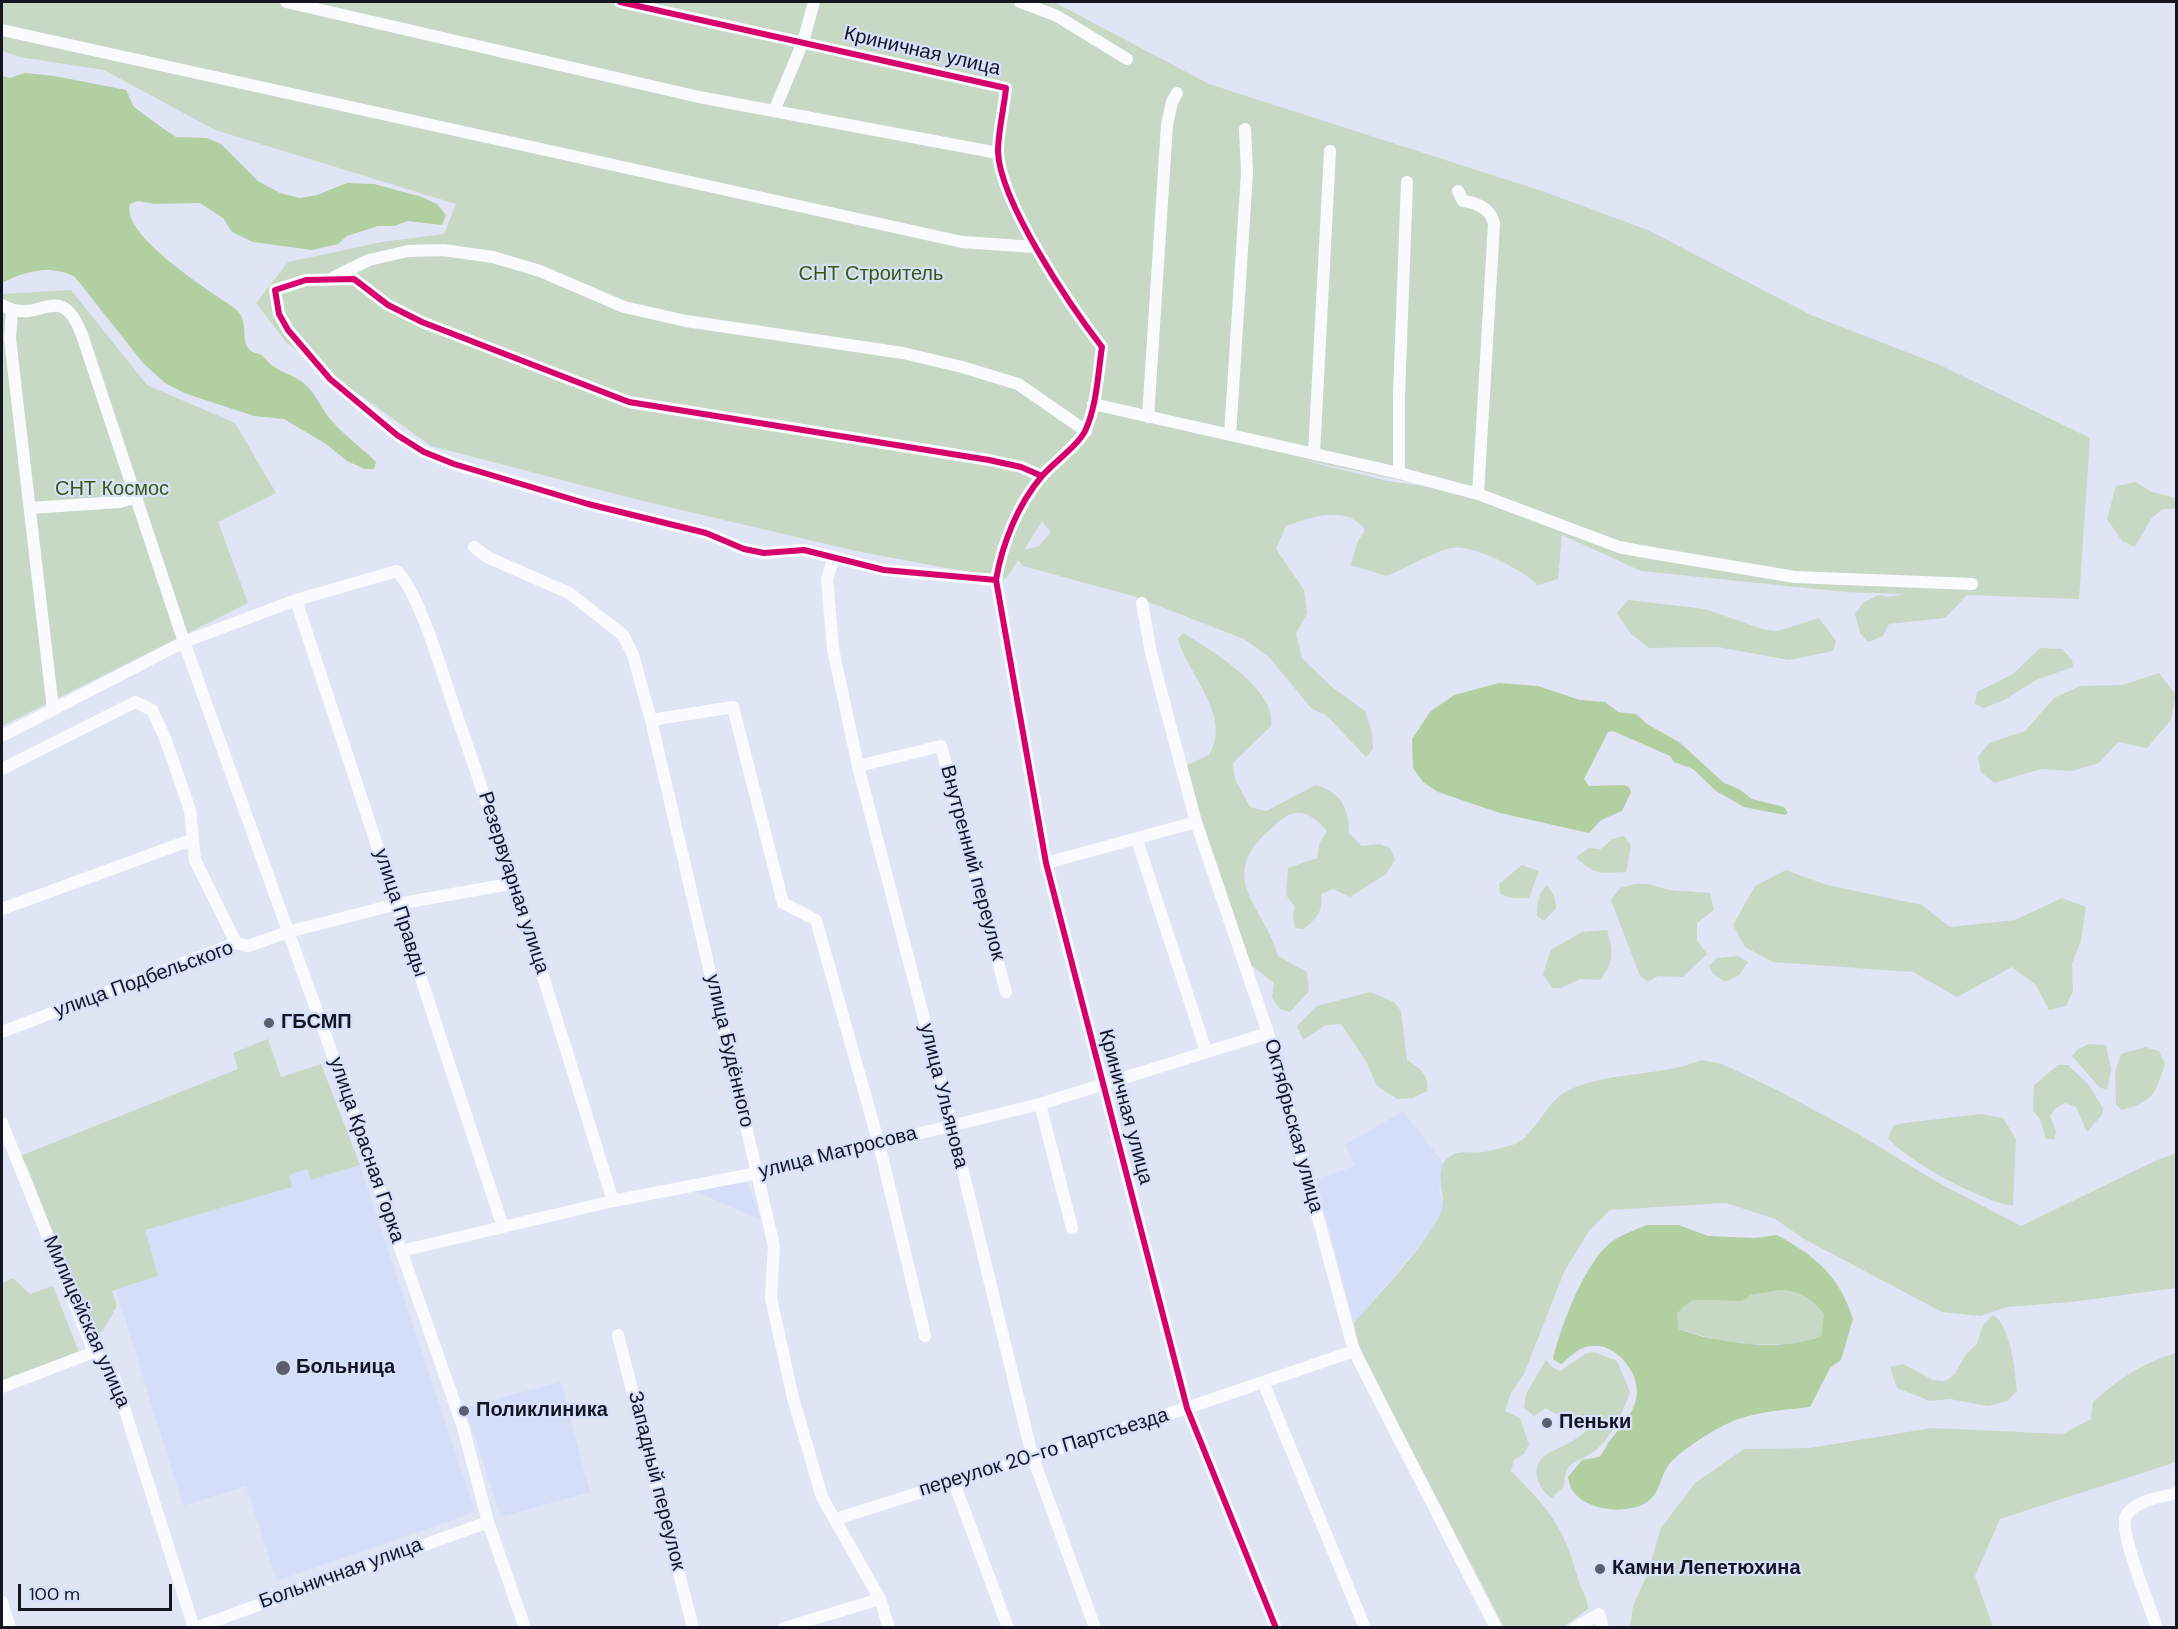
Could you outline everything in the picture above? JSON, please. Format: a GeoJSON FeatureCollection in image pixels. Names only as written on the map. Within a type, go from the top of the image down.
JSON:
{"type":"FeatureCollection","features":[{"type":"Feature","properties":{"kind":"street"},"geometry":{"type":"LineString","coordinates":[[286,2],[699,97],[998,153]]}},
{"type":"Feature","properties":{"kind":"street","name":"Криничная улица"},"geometry":{"type":"LineString","coordinates":[[620,2],[1006,88],[998,153],[1012,202],[1036,247],[1102,347],[1093,404]]}},
{"type":"Feature","properties":{"kind":"street"},"geometry":{"type":"LineString","coordinates":[[774,111],[802,42],[814,2]]}},
{"type":"Feature","properties":{"kind":"street"},"geometry":{"type":"LineString","coordinates":[[1020,2],[1057,16],[1127,59]]}},
{"type":"Feature","properties":{"kind":"street"},"geometry":{"type":"LineString","coordinates":[[2,30],[962,242],[1036,247]]}},
{"type":"Feature","properties":{"kind":"street"},"geometry":{"type":"LineString","coordinates":[[1148,417],[1167,125],[1172,102],[1177,93]]}},
{"type":"Feature","properties":{"kind":"street"},"geometry":{"type":"LineString","coordinates":[[1230,435],[1247,173],[1245,129]]}},
{"type":"Feature","properties":{"kind":"street"},"geometry":{"type":"LineString","coordinates":[[1314,454],[1330,151]]}},
{"type":"Feature","properties":{"kind":"street"},"geometry":{"type":"LineString","coordinates":[[1399,473],[1399,395],[1407,182]]}},
{"type":"Feature","properties":{"kind":"street"},"geometry":{"type":"LineString","coordinates":[[1458,191],[1463,201],[1486,209],[1493,217],[1494,224],[1478,494]]}},
{"type":"Feature","properties":{"kind":"street"},"geometry":{"type":"LineString","coordinates":[[333,278],[369,260],[408,251],[443,250],[493,257],[540,271],[624,307],[686,321],[903,353],[962,367],[1018,384],[1086,431]]}},
{"type":"Feature","properties":{"kind":"street"},"geometry":{"type":"LineString","coordinates":[[1042,476],[1021,466],[919,447],[629,402],[422,322],[388,304],[354,279],[306,280],[275,290],[279,314],[295,342],[330,379],[397,435],[424,452],[520,485],[706,533],[744,549],[764,553],[804,550],[884,570],[996,580],[998,564],[1015,522],[1042,476],[1086,431],[1093,404],[1399,473],[1478,494],[1619,547],[1795,577],[1972,584]]}},
{"type":"Feature","properties":{"kind":"street","name":"улица Красная Горка"},"geometry":{"type":"LineString","coordinates":[[7,308],[40,310],[56,304],[65,306],[75,317],[184,642],[463,1427],[488,1522],[525,1628]]}},
{"type":"Feature","properties":{"kind":"street"},"geometry":{"type":"LineString","coordinates":[[7,308],[53,709]]}},
{"type":"Feature","properties":{"kind":"street"},"geometry":{"type":"LineString","coordinates":[[30,508],[119,502],[137,497]]}},
{"type":"Feature","properties":{"kind":"street","name":"улица Будённого"},"geometry":{"type":"LineString","coordinates":[[474,547],[487,557],[569,593],[623,635],[633,655],[651,720],[774,1246],[771,1298],[793,1398],[822,1497],[879,1599],[889,1628]]}},
{"type":"Feature","properties":{"kind":"street","name":"улица Ульянова"},"geometry":{"type":"LineString","coordinates":[[834,557],[827,579],[833,649],[858,766],[952,1126],[1032,1455],[1095,1628]]}},
{"type":"Feature","properties":{"kind":"street","name":"Резервуарная улица"},"geometry":{"type":"LineString","coordinates":[[297,600],[398,571],[412,594],[515,883],[613,1201]]}},
{"type":"Feature","properties":{"kind":"street","name":"Криничная улица"},"geometry":{"type":"LineString","coordinates":[[996,580],[1046,863],[1187,1408],[1276,1628]]}},
{"type":"Feature","properties":{"kind":"street"},"geometry":{"type":"LineString","coordinates":[[2,736],[184,642],[297,600]]}},
{"type":"Feature","properties":{"kind":"street","name":"улица Правды"},"geometry":{"type":"LineString","coordinates":[[297,600],[503,1227]]}},
{"type":"Feature","properties":{"kind":"street","name":"Октябрьская улица"},"geometry":{"type":"LineString","coordinates":[[1142,603],[1149,646],[1196,822],[1268,1033],[1354,1351],[1496,1628]]}},
{"type":"Feature","properties":{"kind":"street"},"geometry":{"type":"LineString","coordinates":[[2,769],[135,702],[152,711],[165,738],[190,810],[191,840],[195,860],[236,943]]}},
{"type":"Feature","properties":{"kind":"street"},"geometry":{"type":"LineString","coordinates":[[651,720],[733,707],[783,903],[816,920],[879,1144],[925,1336]]}},
{"type":"Feature","properties":{"kind":"street","name":"Внутренний переулок"},"geometry":{"type":"LineString","coordinates":[[858,766],[941,746],[1006,992]]}},
{"type":"Feature","properties":{"kind":"street"},"geometry":{"type":"LineString","coordinates":[[1046,863],[1137,840],[1196,822]]}},
{"type":"Feature","properties":{"kind":"street"},"geometry":{"type":"LineString","coordinates":[[2,909],[191,840]]}},
{"type":"Feature","properties":{"kind":"street"},"geometry":{"type":"LineString","coordinates":[[1137,840],[1206,1052]]}},
{"type":"Feature","properties":{"kind":"street","name":"улица Подбельского"},"geometry":{"type":"LineString","coordinates":[[2,1032],[236,943],[249,946],[288,932],[397,904],[515,883]]}},
{"type":"Feature","properties":{"kind":"street","name":"улица Матросова"},"geometry":{"type":"LineString","coordinates":[[401,1251],[613,1201],[758,1173],[1040,1104],[1268,1033]]}},
{"type":"Feature","properties":{"kind":"street"},"geometry":{"type":"LineString","coordinates":[[1040,1104],[1072,1228]]}},
{"type":"Feature","properties":{"kind":"street","name":"Милицейская улица"},"geometry":{"type":"LineString","coordinates":[[2,1123],[94,1352],[115,1379],[194,1628]]}},
{"type":"Feature","properties":{"kind":"street","name":"Западный переулок"},"geometry":{"type":"LineString","coordinates":[[618,1335],[693,1628]]}},
{"type":"Feature","properties":{"kind":"street","name":"переулок 20-го Партсъезда"},"geometry":{"type":"LineString","coordinates":[[836,1519],[1032,1455],[1187,1408],[1354,1351]]}},
{"type":"Feature","properties":{"kind":"street"},"geometry":{"type":"LineString","coordinates":[[2,1387],[94,1352]]}},
{"type":"Feature","properties":{"kind":"street"},"geometry":{"type":"LineString","coordinates":[[1263,1382],[1365,1628]]}},
{"type":"Feature","properties":{"kind":"street"},"geometry":{"type":"LineString","coordinates":[[953,1480],[1008,1628]]}},
{"type":"Feature","properties":{"kind":"street"},"geometry":{"type":"LineString","coordinates":[[2157,1628],[2127,1540],[2124,1524],[2126,1515],[2135,1507],[2176,1493]]}},
{"type":"Feature","properties":{"kind":"street","name":"Больничная улица"},"geometry":{"type":"LineString","coordinates":[[194,1628],[488,1522]]}},
{"type":"Feature","properties":{"kind":"street"},"geometry":{"type":"LineString","coordinates":[[784,1628],[879,1599]]}},
{"type":"Feature","properties":{"kind":"street"},"geometry":{"type":"LineString","coordinates":[[2,1602],[10,1628]]}},
{"type":"Feature","properties":{"kind":"street"},"geometry":{"type":"LineString","coordinates":[[1575,1628],[1599,1614],[1604,1628]]}},
{"type":"Feature","properties":{"kind":"shaded area"},"geometry":{"type":"Polygon","coordinates":[[[25,73],[54,76],[126,90],[134,107],[161,127],[176,137],[207,138],[221,144],[258,181],[280,193],[300,198],[317,195],[347,183],[374,184],[422,197],[437,204],[446,215],[442,225],[408,221],[394,226],[378,226],[347,236],[338,244],[312,250],[253,242],[232,232],[223,218],[200,203],[155,204],[138,201],[130,204],[131,217],[152,246],[188,276],[239,312],[244,324],[245,341],[251,351],[260,354],[271,365],[304,383],[342,432],[376,462],[374,469],[365,469],[347,461],[326,444],[284,419],[254,416],[184,393],[165,383],[143,363],[75,277],[47,270],[29,272],[2,283],[2,76],[10,78],[25,73]]]}},
{"type":"Feature","properties":{"kind":"shaded area"},"geometry":{"type":"Polygon","coordinates":[[[1499,683],[1538,686],[1580,700],[1605,702],[1618,712],[1636,714],[1647,724],[1679,742],[1724,783],[1739,789],[1752,799],[1784,807],[1788,813],[1785,815],[1744,807],[1716,791],[1693,769],[1674,762],[1670,756],[1613,731],[1608,732],[1584,779],[1589,786],[1623,785],[1629,787],[1631,792],[1622,811],[1601,820],[1589,833],[1500,813],[1438,792],[1423,782],[1413,768],[1412,739],[1430,712],[1454,695],[1499,683]]]}},
{"type":"Feature","properties":{"kind":"shaded area"},"geometry":{"type":"Polygon","coordinates":[[[1403,1111],[1443,1163],[1439,1187],[1443,1207],[1429,1234],[1354,1323],[1316,1179],[1355,1166],[1345,1145],[1403,1111]]]}},
{"type":"Feature","properties":{"kind":"shaded area","name":"Больница"},"geometry":{"type":"Polygon","coordinates":[[[360,1165],[475,1512],[277,1581],[246,1486],[183,1506],[116,1290],[158,1276],[144,1230],[292,1187],[288,1175],[307,1169],[311,1180],[360,1165]]]}},
{"type":"Feature","properties":{"kind":"shaded area"},"geometry":{"type":"Polygon","coordinates":[[[747,1181],[761,1220],[690,1189],[747,1181]]]}},
{"type":"Feature","properties":{"kind":"shaded area"},"geometry":{"type":"Polygon","coordinates":[[[1647,1225],[1679,1225],[1708,1236],[1755,1238],[1777,1235],[1803,1251],[1824,1269],[1841,1290],[1853,1319],[1841,1360],[1830,1368],[1810,1407],[1747,1416],[1723,1426],[1694,1443],[1670,1463],[1658,1489],[1647,1502],[1629,1509],[1607,1509],[1587,1503],[1578,1497],[1571,1489],[1568,1477],[1582,1460],[1599,1457],[1626,1421],[1636,1400],[1635,1379],[1623,1359],[1604,1347],[1583,1348],[1561,1364],[1553,1359],[1574,1297],[1600,1253],[1623,1235],[1647,1225]],[[1780,1290],[1751,1295],[1742,1301],[1694,1300],[1677,1314],[1679,1329],[1711,1339],[1770,1345],[1806,1341],[1821,1336],[1824,1314],[1805,1296],[1780,1290]]]}},
{"type":"Feature","properties":{"kind":"shaded area"},"geometry":{"type":"Polygon","coordinates":[[[561,1382],[590,1492],[501,1517],[465,1407],[561,1382]]]}},
{"type":"Feature","properties":{"kind":"green space","name":"СНТ Строитель"},"geometry":{"type":"Polygon","coordinates":[[[2,2],[1054,2],[1209,84],[1542,191],[1648,230],[1811,315],[1940,365],[2090,438],[2079,599],[1967,595],[1945,618],[1889,624],[1883,636],[1868,642],[1860,633],[1855,614],[1863,603],[1878,595],[1888,597],[1905,594],[1845,592],[1641,571],[1562,535],[1558,579],[1538,585],[1521,572],[1497,559],[1459,548],[1442,551],[1386,576],[1351,565],[1357,543],[1365,530],[1357,522],[1339,515],[1317,516],[1286,526],[1276,549],[1304,590],[1307,613],[1296,634],[1302,658],[1332,687],[1365,711],[1372,732],[1373,749],[1366,757],[1326,715],[1312,709],[1268,656],[1244,639],[1133,596],[1023,566],[1018,560],[1006,579],[856,551],[639,500],[431,446],[286,342],[256,303],[288,262],[382,242],[444,234],[456,204],[215,130],[104,70],[19,57],[2,51],[2,2]],[[1294,458],[1388,481],[1438,488],[1294,458]],[[1042,521],[1024,550],[1039,546],[1051,532],[1042,521]]]}},
{"type":"Feature","properties":{"kind":"green space","name":"СНТ Космос"},"geometry":{"type":"Polygon","coordinates":[[[71,290],[147,385],[235,423],[276,493],[218,522],[248,603],[2,726],[2,294],[71,290]]]}},
{"type":"Feature","properties":{"kind":"green space"},"geometry":{"type":"Polygon","coordinates":[[[2136,482],[2152,492],[2176,498],[2176,509],[2162,509],[2151,519],[2135,547],[2122,541],[2107,519],[2116,486],[2136,482]]]}},
{"type":"Feature","properties":{"kind":"green space"},"geometry":{"type":"Polygon","coordinates":[[[1628,600],[1705,609],[1765,630],[1778,631],[1819,618],[1836,641],[1833,651],[1789,660],[1718,647],[1649,648],[1631,634],[1617,613],[1628,600]]]}},
{"type":"Feature","properties":{"kind":"green space"},"geometry":{"type":"Polygon","coordinates":[[[1183,633],[1240,672],[1264,699],[1270,712],[1271,726],[1233,763],[1235,779],[1250,807],[1266,811],[1316,785],[1325,788],[1342,802],[1349,824],[1349,833],[1362,846],[1380,844],[1390,848],[1395,860],[1386,874],[1350,897],[1333,889],[1321,894],[1322,900],[1318,914],[1303,929],[1295,928],[1293,915],[1295,907],[1286,895],[1288,868],[1317,858],[1320,842],[1327,831],[1313,818],[1296,813],[1278,822],[1250,852],[1245,867],[1245,882],[1278,956],[1307,972],[1309,991],[1290,1012],[1280,1009],[1272,998],[1274,983],[1238,955],[1185,766],[1209,755],[1215,741],[1216,726],[1206,696],[1178,639],[1183,633]]]}},
{"type":"Feature","properties":{"kind":"green space"},"geometry":{"type":"Polygon","coordinates":[[[2040,648],[2062,649],[2072,660],[2073,667],[2036,680],[2004,700],[1984,708],[1975,704],[1977,692],[2013,674],[2040,648]]]}},
{"type":"Feature","properties":{"kind":"green space"},"geometry":{"type":"Polygon","coordinates":[[[2159,673],[2176,695],[2171,720],[2147,748],[2118,742],[2099,763],[2072,771],[2041,769],[1994,783],[1981,772],[1978,757],[1989,743],[2025,731],[2054,698],[2080,686],[2122,685],[2159,673]]]}},
{"type":"Feature","properties":{"kind":"green space"},"geometry":{"type":"Polygon","coordinates":[[[1624,836],[1631,845],[1626,872],[1599,872],[1588,868],[1576,857],[1589,848],[1601,849],[1612,839],[1624,836]]]}},
{"type":"Feature","properties":{"kind":"green space"},"geometry":{"type":"Polygon","coordinates":[[[1522,865],[1539,871],[1529,898],[1511,898],[1500,894],[1499,884],[1522,865]]]}},
{"type":"Feature","properties":{"kind":"green space"},"geometry":{"type":"Polygon","coordinates":[[[1786,870],[1827,885],[1922,905],[1950,927],[2015,920],[2062,898],[2086,907],[2081,941],[2072,963],[2073,991],[2066,1006],[2049,1010],[2036,985],[2012,967],[1957,997],[1913,972],[1773,962],[1745,947],[1733,925],[1755,886],[1786,870]]]}},
{"type":"Feature","properties":{"kind":"green space"},"geometry":{"type":"Polygon","coordinates":[[[1635,884],[1648,884],[1669,890],[1710,893],[1714,910],[1697,923],[1697,940],[1707,954],[1683,977],[1658,976],[1648,982],[1640,976],[1611,900],[1620,888],[1635,884]]]}},
{"type":"Feature","properties":{"kind":"green space"},"geometry":{"type":"Polygon","coordinates":[[[1547,885],[1554,895],[1556,908],[1544,921],[1537,916],[1537,907],[1540,895],[1547,885]]]}},
{"type":"Feature","properties":{"kind":"green space"},"geometry":{"type":"Polygon","coordinates":[[[1607,930],[1611,944],[1611,956],[1608,968],[1600,980],[1581,979],[1561,988],[1552,988],[1543,974],[1551,950],[1582,932],[1607,930]]]}},
{"type":"Feature","properties":{"kind":"green space"},"geometry":{"type":"Polygon","coordinates":[[[1738,956],[1748,962],[1739,975],[1725,982],[1713,974],[1709,966],[1717,958],[1738,956]]]}},
{"type":"Feature","properties":{"kind":"green space"},"geometry":{"type":"Polygon","coordinates":[[[1370,992],[1394,1002],[1401,1011],[1407,1060],[1423,1072],[1427,1081],[1427,1091],[1413,1098],[1397,1099],[1377,1086],[1366,1061],[1341,1024],[1326,1025],[1303,1040],[1297,1026],[1317,1006],[1370,992]]]}},
{"type":"Feature","properties":{"kind":"green space"},"geometry":{"type":"Polygon","coordinates":[[[268,1039],[281,1077],[321,1064],[360,1165],[311,1180],[307,1169],[289,1175],[292,1187],[145,1230],[158,1276],[112,1291],[117,1306],[102,1332],[93,1335],[27,1166],[20,1156],[238,1069],[233,1053],[268,1039]]]}},
{"type":"Feature","properties":{"kind":"green space"},"geometry":{"type":"Polygon","coordinates":[[[2089,1044],[2106,1045],[2111,1069],[2107,1090],[2099,1087],[2072,1056],[2078,1049],[2089,1044]]]}},
{"type":"Feature","properties":{"kind":"green space"},"geometry":{"type":"Polygon","coordinates":[[[2145,1047],[2159,1051],[2165,1064],[2152,1095],[2141,1103],[2122,1110],[2116,1105],[2115,1072],[2121,1054],[2145,1047]]]}},
{"type":"Feature","properties":{"kind":"green space"},"geometry":{"type":"Polygon","coordinates":[[[1701,1060],[1722,1064],[1775,1089],[1855,1132],[1937,1182],[2021,1226],[2176,1153],[2176,1288],[2071,1302],[2006,1307],[1981,1316],[1942,1312],[1804,1239],[1775,1219],[1726,1203],[1610,1210],[1589,1231],[1564,1272],[1524,1374],[1511,1393],[1505,1411],[1520,1418],[1529,1444],[1524,1454],[1514,1460],[1511,1471],[1546,1509],[1561,1533],[1568,1547],[1588,1609],[1563,1627],[1504,1627],[1356,1339],[1354,1323],[1416,1251],[1437,1221],[1443,1203],[1441,1172],[1450,1156],[1459,1153],[1484,1152],[1515,1144],[1528,1134],[1558,1097],[1581,1085],[1615,1077],[1668,1070],[1701,1060]]]}},
{"type":"Feature","properties":{"kind":"green space"},"geometry":{"type":"Polygon","coordinates":[[[2058,1065],[2068,1065],[2088,1084],[2103,1108],[2102,1115],[2087,1132],[2076,1107],[2065,1103],[2056,1108],[2050,1116],[2056,1131],[2054,1139],[2046,1139],[2040,1119],[2033,1111],[2034,1085],[2058,1065]]]}},
{"type":"Feature","properties":{"kind":"green space"},"geometry":{"type":"Polygon","coordinates":[[[1981,1114],[2003,1118],[2016,1139],[2013,1206],[1982,1196],[1946,1179],[1912,1158],[1888,1138],[1893,1126],[1904,1123],[1981,1114]]]}},
{"type":"Feature","properties":{"kind":"green space"},"geometry":{"type":"Polygon","coordinates":[[[13,1278],[30,1294],[53,1286],[79,1352],[2,1381],[2,1283],[13,1278]]]}},
{"type":"Feature","properties":{"kind":"green space"},"geometry":{"type":"Polygon","coordinates":[[[1780,1290],[1805,1296],[1824,1314],[1821,1336],[1799,1344],[1746,1344],[1726,1343],[1679,1329],[1677,1314],[1694,1300],[1742,1301],[1751,1295],[1780,1290]]]}},
{"type":"Feature","properties":{"kind":"green space"},"geometry":{"type":"Polygon","coordinates":[[[1993,1315],[2004,1328],[2013,1361],[2017,1391],[2007,1401],[1988,1406],[1950,1399],[1930,1401],[1897,1388],[1890,1367],[1903,1364],[1933,1380],[1946,1381],[1955,1374],[1966,1354],[1977,1344],[1983,1325],[1993,1315]]]}},
{"type":"Feature","properties":{"kind":"green space"},"geometry":{"type":"Polygon","coordinates":[[[1594,1352],[1617,1361],[1630,1392],[1621,1415],[1602,1445],[1570,1466],[1564,1486],[1552,1498],[1539,1483],[1538,1464],[1547,1454],[1588,1429],[1587,1422],[1546,1408],[1534,1416],[1524,1408],[1526,1394],[1546,1360],[1560,1371],[1585,1354],[1594,1352]]]}},
{"type":"Feature","properties":{"kind":"green space"},"geometry":{"type":"Polygon","coordinates":[[[2176,1353],[2176,1462],[2000,1519],[1975,1576],[1993,1627],[1630,1627],[1633,1606],[1647,1575],[1661,1528],[1695,1483],[1744,1449],[1810,1448],[1932,1428],[2063,1434],[2091,1419],[2093,1402],[2112,1386],[2142,1366],[2176,1353]]]}},
{"type":"Feature","properties":{"kind":"cycle path"},"geometry":{"type":"LineString","coordinates":[[620,2],[1006,88],[998,152],[1002,173],[1011,198],[1056,281],[1102,347],[1095,399],[1086,429],[1073,447],[1042,476],[1018,512],[1002,552],[996,580],[1046,863],[1187,1408],[1276,1628]]}},
{"type":"Feature","properties":{"kind":"cycle path"},"geometry":{"type":"LineString","coordinates":[[996,580],[884,570],[804,550],[764,553],[744,549],[706,533],[588,504],[454,464],[424,452],[397,435],[330,379],[288,330],[279,314],[275,290],[306,280],[354,279],[388,305],[422,322],[629,402],[989,460],[1021,467],[1042,476]]}},
{"type":"Feature","properties":{"kind":"place","name":"ГБСМП"},"geometry":{"type":"Point","coordinates":[269,1023]}},
{"type":"Feature","properties":{"kind":"place","name":"Больница"},"geometry":{"type":"Point","coordinates":[283,1368]}},
{"type":"Feature","properties":{"kind":"place","name":"Поликлиника"},"geometry":{"type":"Point","coordinates":[464,1411]}},
{"type":"Feature","properties":{"kind":"place","name":"Пеньки"},"geometry":{"type":"Point","coordinates":[1547,1423]}},
{"type":"Feature","properties":{"kind":"place","name":"Камни Лепетюхина"},"geometry":{"type":"Point","coordinates":[1600,1569]}}]}
